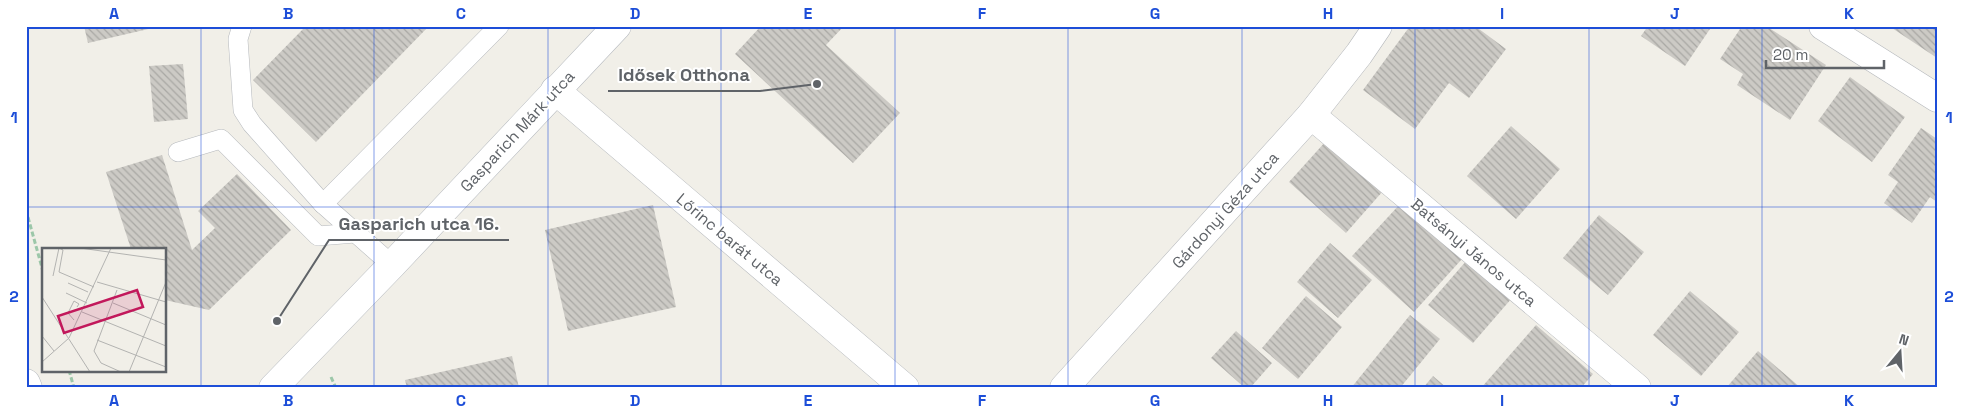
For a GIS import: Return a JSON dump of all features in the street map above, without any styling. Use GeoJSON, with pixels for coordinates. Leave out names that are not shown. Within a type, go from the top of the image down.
{"type":"FeatureCollection","features":[{"type":"Feature","properties":{"kind":"street","name":"Gasparich Márk utca"},"geometry":{"type":"LineString","coordinates":[[273,388],[392,265],[617,26]]}},
{"type":"Feature","properties":{"kind":"street","name":"Gárdonyi Géza utca"},"geometry":{"type":"LineString","coordinates":[[1064,388],[1311,115],[1359,54],[1378,26]]}},
{"type":"Feature","properties":{"kind":"street"},"geometry":{"type":"LineString","coordinates":[[1823,26],[1937,98]]}},
{"type":"Feature","properties":{"kind":"street","name":"Lőrinc barát utca"},"geometry":{"type":"LineString","coordinates":[[555,90],[905,388]]}},
{"type":"Feature","properties":{"kind":"street","name":"Batsányi János utca"},"geometry":{"type":"LineString","coordinates":[[1311,115],[1637,388]]}},
{"type":"Feature","properties":{"kind":"street"},"geometry":{"type":"LineString","coordinates":[[26,382],[28,388]]}},
{"type":"Feature","properties":{"kind":"lane"},"geometry":{"type":"LineString","coordinates":[[242,26],[238,39],[243,110],[252,124],[323,204],[392,265]]}},
{"type":"Feature","properties":{"kind":"lane"},"geometry":{"type":"LineString","coordinates":[[323,204],[499,26]]}},
{"type":"Feature","properties":{"kind":"lane"},"geometry":{"type":"LineString","coordinates":[[178,152],[221,139],[318,236],[355,233]]}},
{"type":"Feature","properties":{"kind":"path"},"geometry":{"type":"LineString","coordinates":[[26,210],[42,268]]}},
{"type":"Feature","properties":{"kind":"path"},"geometry":{"type":"LineString","coordinates":[[70,372],[74,388]]}},
{"type":"Feature","properties":{"kind":"building"},"geometry":{"type":"Polygon","coordinates":[[[84,26],[157,26],[157,27],[88,43],[84,26]]]}},
{"type":"Feature","properties":{"kind":"building"},"geometry":{"type":"Polygon","coordinates":[[[306,26],[429,26],[316,142],[253,80],[306,26]]]}},
{"type":"Feature","properties":{"kind":"building"},"geometry":{"type":"Polygon","coordinates":[[[761,26],[844,26],[826,45],[900,113],[853,163],[735,54],[761,26]]]}},
{"type":"Feature","properties":{"kind":"building"},"geometry":{"type":"Polygon","coordinates":[[[1410,26],[1475,26],[1506,49],[1469,98],[1449,83],[1415,129],[1363,90],[1410,26]]]}},
{"type":"Feature","properties":{"kind":"building"},"geometry":{"type":"Polygon","coordinates":[[[1648,26],[1712,26],[1685,66],[1641,36],[1648,26]]]}},
{"type":"Feature","properties":{"kind":"building"},"geometry":{"type":"Polygon","coordinates":[[[1742,26],[1766,26],[1826,65],[1790,120],[1737,85],[1743,74],[1720,59],[1742,26]]]}},
{"type":"Feature","properties":{"kind":"building"},"geometry":{"type":"Polygon","coordinates":[[[1889,26],[1937,26],[1937,58],[1889,26]]]}},
{"type":"Feature","properties":{"kind":"building"},"geometry":{"type":"Polygon","coordinates":[[[183,64],[188,119],[154,122],[149,66],[183,64]]]}},
{"type":"Feature","properties":{"kind":"building"},"geometry":{"type":"Polygon","coordinates":[[[1850,77],[1905,117],[1872,162],[1818,121],[1850,77]]]}},
{"type":"Feature","properties":{"kind":"building"},"geometry":{"type":"Polygon","coordinates":[[[1511,126],[1560,169],[1516,219],[1467,176],[1511,126]]]}},
{"type":"Feature","properties":{"kind":"building"},"geometry":{"type":"Polygon","coordinates":[[[1921,128],[1937,139],[1937,202],[1930,197],[1912,223],[1884,203],[1898,182],[1888,175],[1921,128]]]}},
{"type":"Feature","properties":{"kind":"building"},"geometry":{"type":"Polygon","coordinates":[[[1326,141],[1383,191],[1346,233],[1289,182],[1326,141]]]}},
{"type":"Feature","properties":{"kind":"building"},"geometry":{"type":"Polygon","coordinates":[[[162,155],[192,250],[215,228],[198,211],[237,174],[291,230],[209,310],[166,300],[166,248],[131,248],[106,172],[162,155]]]}},
{"type":"Feature","properties":{"kind":"building"},"geometry":{"type":"Polygon","coordinates":[[[1400,204],[1462,259],[1414,312],[1352,256],[1400,204]]]}},
{"type":"Feature","properties":{"kind":"building"},"geometry":{"type":"Polygon","coordinates":[[[653,205],[676,307],[568,331],[545,230],[653,205]]]}},
{"type":"Feature","properties":{"kind":"building"},"geometry":{"type":"Polygon","coordinates":[[[1599,215],[1644,252],[1608,295],[1563,258],[1599,215]]]}},
{"type":"Feature","properties":{"kind":"building"},"geometry":{"type":"Polygon","coordinates":[[[1330,243],[1372,280],[1338,318],[1297,282],[1330,243]]]}},
{"type":"Feature","properties":{"kind":"building"},"geometry":{"type":"Polygon","coordinates":[[[1467,260],[1512,298],[1473,343],[1428,305],[1467,260]]]}},
{"type":"Feature","properties":{"kind":"building"},"geometry":{"type":"Polygon","coordinates":[[[1690,291],[1739,332],[1701,376],[1653,335],[1690,291]]]}},
{"type":"Feature","properties":{"kind":"building"},"geometry":{"type":"Polygon","coordinates":[[[1306,296],[1342,327],[1298,379],[1262,348],[1306,296]]]}},
{"type":"Feature","properties":{"kind":"building"},"geometry":{"type":"Polygon","coordinates":[[[1410,315],[1440,339],[1400,388],[1351,388],[1410,315]]]}},
{"type":"Feature","properties":{"kind":"building"},"geometry":{"type":"Polygon","coordinates":[[[1536,325],[1593,374],[1581,388],[1481,388],[1536,325]]]}},
{"type":"Feature","properties":{"kind":"building"},"geometry":{"type":"Polygon","coordinates":[[[1236,331],[1272,363],[1250,388],[1245,388],[1211,358],[1236,331]]]}},
{"type":"Feature","properties":{"kind":"building"},"geometry":{"type":"Polygon","coordinates":[[[1758,351],[1801,388],[1726,388],[1758,351]]]}},
{"type":"Feature","properties":{"kind":"building"},"geometry":{"type":"Polygon","coordinates":[[[512,356],[519,388],[407,388],[405,380],[512,356]]]}},
{"type":"Feature","properties":{"kind":"building"},"geometry":{"type":"Polygon","coordinates":[[[1433,376],[1447,388],[1423,388],[1433,376]]]}},
{"type":"Feature","properties":{"kind":"place","name":"Idősek Otthona"},"geometry":{"type":"Point","coordinates":[817,84]}},
{"type":"Feature","properties":{"kind":"place","name":"Gasparich utca 16."},"geometry":{"type":"Point","coordinates":[277,321]}}]}
